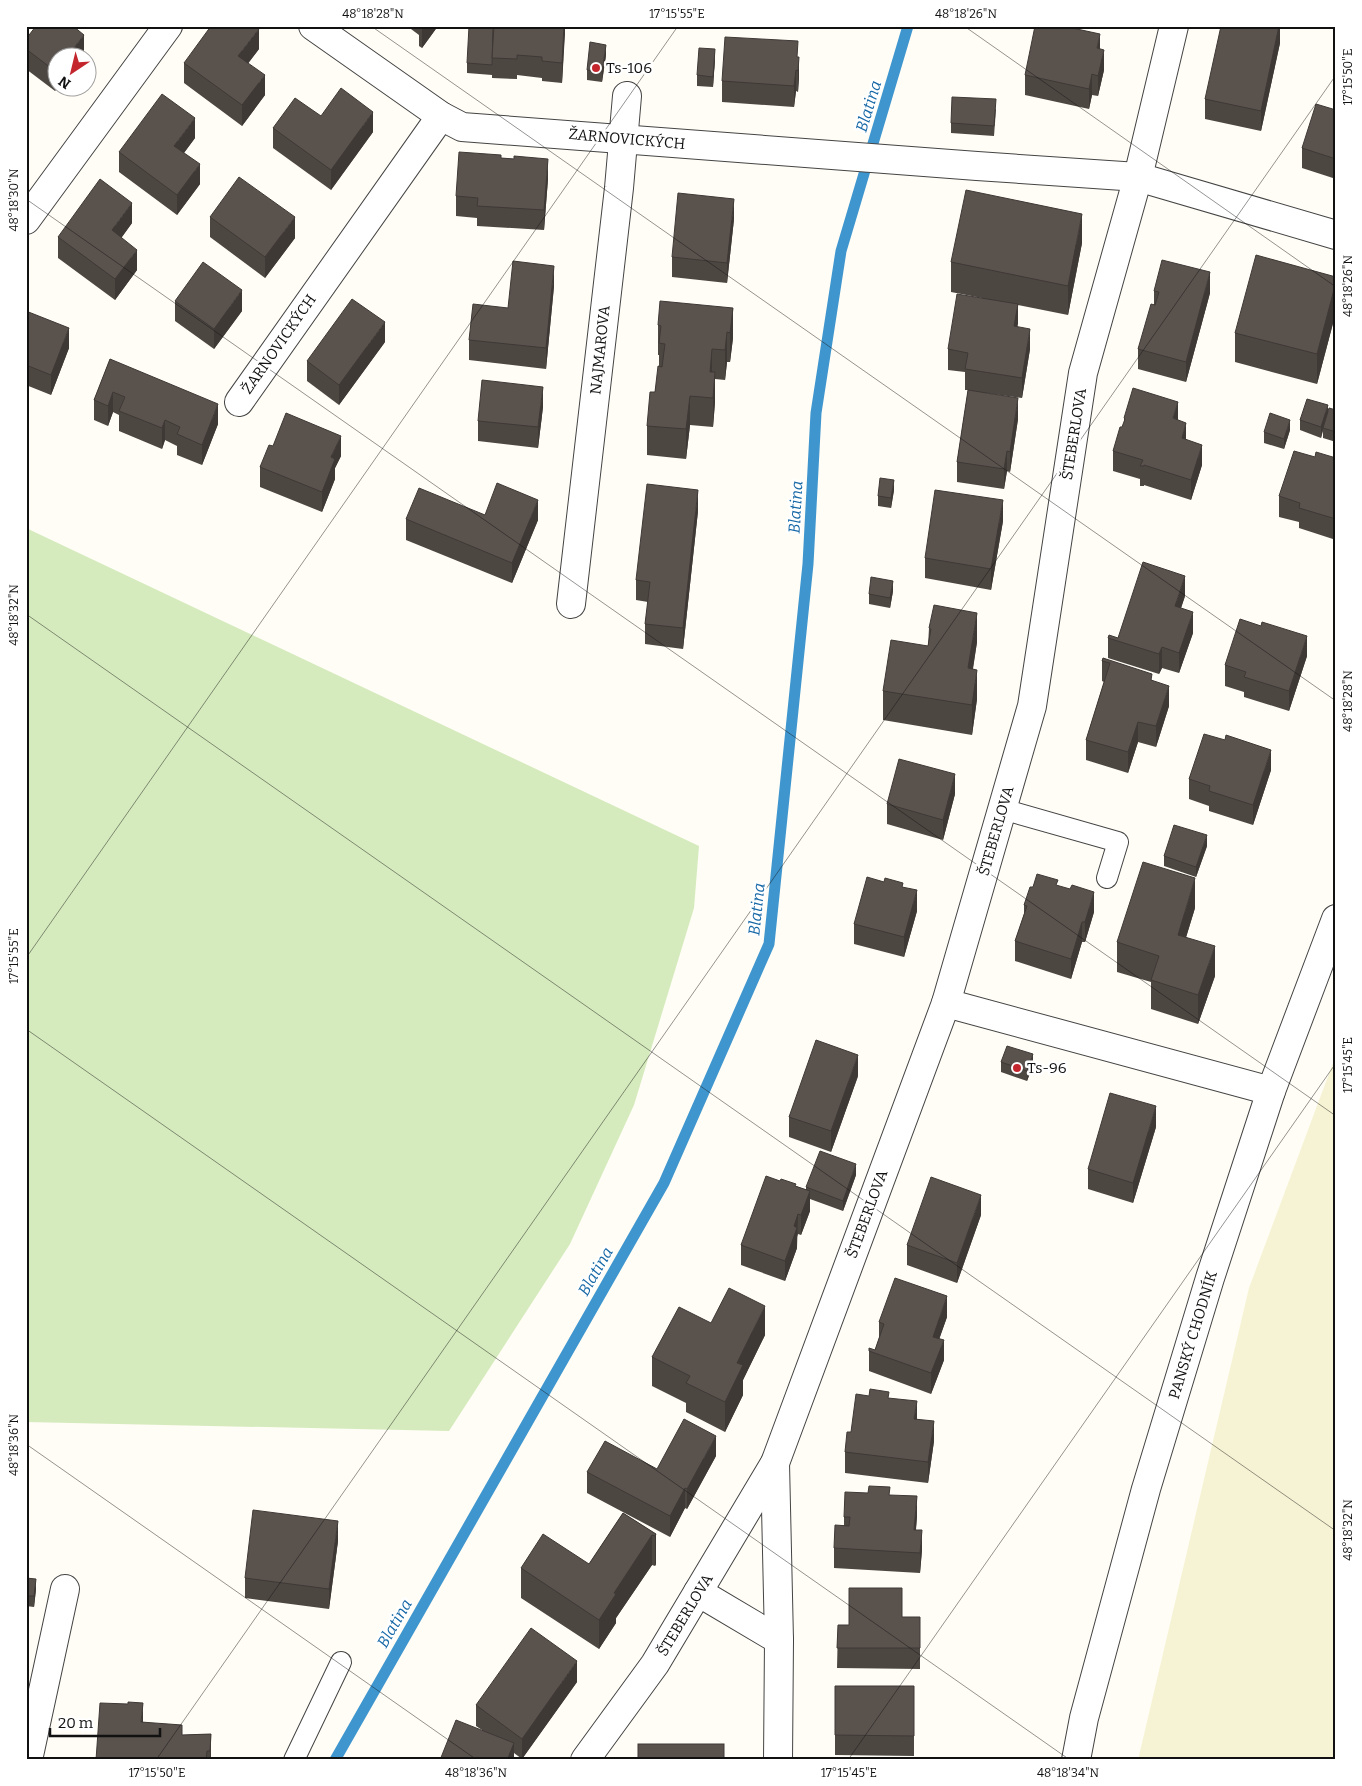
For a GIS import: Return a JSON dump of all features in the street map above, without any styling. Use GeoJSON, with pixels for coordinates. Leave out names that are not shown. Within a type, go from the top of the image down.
{"type":"FeatureCollection","features":[{"type":"Feature","properties":{"kind":"street"},"geometry":{"type":"LineString","coordinates":[[26,220],[168,26]]}},
{"type":"Feature","properties":{"kind":"street","name":"ŽARNOVICKÝCH"},"geometry":{"type":"LineString","coordinates":[[313,26],[441,116],[462,127],[1138,177],[1336,235]]}},
{"type":"Feature","properties":{"kind":"street","name":"ŠTEBERLOVA"},"geometry":{"type":"LineString","coordinates":[[585,1760],[655,1664],[775,1464],[946,1003],[1032,706],[1083,373],[1138,177],[1174,26]]}},
{"type":"Feature","properties":{"kind":"street","name":"NAJMAROVA"},"geometry":{"type":"LineString","coordinates":[[571,604],[624,138],[627,96]]}},
{"type":"Feature","properties":{"kind":"street","name":"ŽARNOVICKÝCH"},"geometry":{"type":"LineString","coordinates":[[239,402],[441,116]]}},
{"type":"Feature","properties":{"kind":"street","name":"PANSKÝ CHODNÍK"},"geometry":{"type":"LineString","coordinates":[[1076,1760],[1084,1718],[1146,1489],[1210,1278],[1271,1091],[1336,919]]}},
{"type":"Feature","properties":{"kind":"street"},"geometry":{"type":"LineString","coordinates":[[946,1003],[1271,1091]]}},
{"type":"Feature","properties":{"kind":"street","name":"ŠTEBERLOVA"},"geometry":{"type":"LineString","coordinates":[[775,1464],[779,1640],[778,1760]]}},
{"type":"Feature","properties":{"kind":"street"},"geometry":{"type":"LineString","coordinates":[[28,1760],[66,1588]]}},
{"type":"Feature","properties":{"kind":"street"},"geometry":{"type":"LineString","coordinates":[[698,1592],[779,1640]]}},
{"type":"Feature","properties":{"kind":"lane"},"geometry":{"type":"LineString","coordinates":[[1002,808],[1118,842],[1107,878]]}},
{"type":"Feature","properties":{"kind":"lane"},"geometry":{"type":"LineString","coordinates":[[294,1760],[340,1662]]}},
{"type":"Feature","properties":{"kind":"shaded area"},"geometry":{"type":"Polygon","coordinates":[[[1336,1055],[1336,1760],[1138,1760],[1249,1288],[1336,1055]]]}},
{"type":"Feature","properties":{"kind":"green space"},"geometry":{"type":"Polygon","coordinates":[[[26,528],[699,846],[694,908],[634,1105],[570,1244],[449,1431],[26,1422],[26,528]]]}},
{"type":"Feature","properties":{"kind":"building"},"geometry":{"type":"Polygon","coordinates":[[[36,26],[73,26],[84,35],[74,48],[48,48],[48,66],[26,49],[26,39],[36,26]]]}},
{"type":"Feature","properties":{"kind":"building"},"geometry":{"type":"Polygon","coordinates":[[[211,26],[256,26],[259,29],[238,56],[265,75],[242,105],[184,63],[211,26]]]}},
{"type":"Feature","properties":{"kind":"building"},"geometry":{"type":"Polygon","coordinates":[[[469,26],[493,27],[492,65],[467,63],[469,26]]]}},
{"type":"Feature","properties":{"kind":"building"},"geometry":{"type":"Polygon","coordinates":[[[494,26],[564,26],[562,63],[542,61],[542,57],[517,55],[517,59],[492,58],[494,26]]]}},
{"type":"Feature","properties":{"kind":"building"},"geometry":{"type":"Polygon","coordinates":[[[1035,26],[1063,26],[1100,34],[1097,48],[1104,50],[1098,76],[1092,74],[1089,89],[1025,75],[1035,26]]]}},
{"type":"Feature","properties":{"kind":"building"},"geometry":{"type":"Polygon","coordinates":[[[1221,26],[1279,26],[1261,111],[1205,99],[1221,26]]]}},
{"type":"Feature","properties":{"kind":"building"},"geometry":{"type":"Polygon","coordinates":[[[725,37],[798,41],[798,71],[796,70],[794,86],[722,81],[725,37]]]}},
{"type":"Feature","properties":{"kind":"building"},"geometry":{"type":"Polygon","coordinates":[[[590,42],[606,45],[602,72],[587,70],[590,42]]]}},
{"type":"Feature","properties":{"kind":"building"},"geometry":{"type":"Polygon","coordinates":[[[699,48],[715,49],[713,77],[697,75],[699,48]]]}},
{"type":"Feature","properties":{"kind":"building"},"geometry":{"type":"Polygon","coordinates":[[[341,88],[373,112],[331,170],[273,128],[295,98],[321,116],[341,88]]]}},
{"type":"Feature","properties":{"kind":"building"},"geometry":{"type":"Polygon","coordinates":[[[162,94],[195,118],[174,146],[200,164],[177,195],[119,152],[162,94]]]}},
{"type":"Feature","properties":{"kind":"building"},"geometry":{"type":"Polygon","coordinates":[[[952,97],[996,99],[994,126],[951,123],[952,97]]]}},
{"type":"Feature","properties":{"kind":"building"},"geometry":{"type":"Polygon","coordinates":[[[1316,104],[1336,110],[1336,159],[1302,148],[1316,104]]]}},
{"type":"Feature","properties":{"kind":"building"},"geometry":{"type":"Polygon","coordinates":[[[459,152],[501,155],[501,158],[514,159],[514,156],[548,159],[544,210],[477,206],[478,198],[456,196],[459,152]]]}},
{"type":"Feature","properties":{"kind":"building"},"geometry":{"type":"Polygon","coordinates":[[[239,177],[295,217],[265,257],[210,217],[239,177]]]}},
{"type":"Feature","properties":{"kind":"building"},"geometry":{"type":"Polygon","coordinates":[[[100,179],[132,203],[112,230],[137,250],[115,279],[58,237],[100,179]]]}},
{"type":"Feature","properties":{"kind":"building"},"geometry":{"type":"Polygon","coordinates":[[[966,190],[1082,214],[1068,286],[951,262],[966,190]]]}},
{"type":"Feature","properties":{"kind":"building"},"geometry":{"type":"Polygon","coordinates":[[[678,193],[734,199],[727,263],[672,257],[678,193]]]}},
{"type":"Feature","properties":{"kind":"building"},"geometry":{"type":"Polygon","coordinates":[[[1256,255],[1336,277],[1317,354],[1235,333],[1256,255]]]}},
{"type":"Feature","properties":{"kind":"building"},"geometry":{"type":"Polygon","coordinates":[[[1162,260],[1210,272],[1186,362],[1138,349],[1151,304],[1155,305],[1159,292],[1154,291],[1162,260]]]}},
{"type":"Feature","properties":{"kind":"building"},"geometry":{"type":"Polygon","coordinates":[[[513,261],[554,266],[546,348],[469,340],[473,304],[508,308],[513,261]]]}},
{"type":"Feature","properties":{"kind":"building"},"geometry":{"type":"Polygon","coordinates":[[[203,262],[242,290],[214,329],[175,301],[203,262]]]}},
{"type":"Feature","properties":{"kind":"building"},"geometry":{"type":"Polygon","coordinates":[[[957,294],[1018,304],[1014,326],[1030,329],[1022,378],[965,369],[968,353],[948,349],[957,294]]]}},
{"type":"Feature","properties":{"kind":"building"},"geometry":{"type":"Polygon","coordinates":[[[352,299],[385,322],[339,385],[307,361],[352,299]]]}},
{"type":"Feature","properties":{"kind":"building"},"geometry":{"type":"Polygon","coordinates":[[[660,301],[733,308],[730,333],[727,332],[725,350],[712,349],[710,372],[715,372],[713,398],[690,396],[686,429],[647,426],[650,392],[655,392],[658,366],[662,367],[665,344],[659,343],[661,326],[658,325],[660,301]]]}},
{"type":"Feature","properties":{"kind":"building"},"geometry":{"type":"Polygon","coordinates":[[[26,311],[69,328],[51,375],[26,365],[26,311]]]}},
{"type":"Feature","properties":{"kind":"building"},"geometry":{"type":"Polygon","coordinates":[[[110,359],[218,404],[202,445],[177,434],[180,427],[165,420],[162,428],[119,411],[125,397],[113,392],[108,406],[94,400],[110,359]]]}},
{"type":"Feature","properties":{"kind":"building"},"geometry":{"type":"Polygon","coordinates":[[[482,380],[543,387],[538,427],[478,421],[482,380]]]}},
{"type":"Feature","properties":{"kind":"building"},"geometry":{"type":"Polygon","coordinates":[[[1133,388],[1178,402],[1173,418],[1186,423],[1182,438],[1202,445],[1191,480],[1144,465],[1140,466],[1143,460],[1113,451],[1120,427],[1122,427],[1125,419],[1133,388]]]}},
{"type":"Feature","properties":{"kind":"building"},"geometry":{"type":"Polygon","coordinates":[[[968,390],[1018,398],[1010,452],[1007,451],[1004,469],[957,462],[968,390]]]}},
{"type":"Feature","properties":{"kind":"building"},"geometry":{"type":"Polygon","coordinates":[[[1307,399],[1328,405],[1321,427],[1300,420],[1307,399]]]}},
{"type":"Feature","properties":{"kind":"building"},"geometry":{"type":"Polygon","coordinates":[[[1329,408],[1336,410],[1336,432],[1323,428],[1329,408]]]}},
{"type":"Feature","properties":{"kind":"building"},"geometry":{"type":"Polygon","coordinates":[[[286,413],[341,436],[331,457],[335,459],[322,492],[260,467],[269,445],[273,446],[286,413]]]}},
{"type":"Feature","properties":{"kind":"building"},"geometry":{"type":"Polygon","coordinates":[[[1270,413],[1290,420],[1284,439],[1264,432],[1270,413]]]}},
{"type":"Feature","properties":{"kind":"building"},"geometry":{"type":"Polygon","coordinates":[[[1294,451],[1315,457],[1316,452],[1336,458],[1336,519],[1299,508],[1300,503],[1279,496],[1294,451]]]}},
{"type":"Feature","properties":{"kind":"building"},"geometry":{"type":"Polygon","coordinates":[[[880,478],[894,480],[891,498],[878,496],[880,478]]]}},
{"type":"Feature","properties":{"kind":"building"},"geometry":{"type":"Polygon","coordinates":[[[497,483],[538,500],[512,563],[406,519],[419,488],[485,515],[497,483]]]}},
{"type":"Feature","properties":{"kind":"building"},"geometry":{"type":"Polygon","coordinates":[[[647,484],[698,490],[683,628],[645,624],[650,582],[636,580],[647,484]]]}},
{"type":"Feature","properties":{"kind":"building"},"geometry":{"type":"Polygon","coordinates":[[[935,490],[1003,500],[991,569],[925,558],[935,490]]]}},
{"type":"Feature","properties":{"kind":"building"},"geometry":{"type":"Polygon","coordinates":[[[1143,562],[1185,576],[1175,606],[1193,612],[1179,653],[1162,647],[1159,654],[1108,638],[1109,635],[1118,638],[1143,562]]]}},
{"type":"Feature","properties":{"kind":"building"},"geometry":{"type":"Polygon","coordinates":[[[871,577],[893,581],[890,598],[869,594],[871,577]]]}},
{"type":"Feature","properties":{"kind":"building"},"geometry":{"type":"Polygon","coordinates":[[[934,605],[977,613],[968,668],[977,670],[972,705],[883,691],[891,640],[928,646],[931,629],[929,628],[934,605]]]}},
{"type":"Feature","properties":{"kind":"building"},"geometry":{"type":"Polygon","coordinates":[[[1240,619],[1261,626],[1262,622],[1307,636],[1289,691],[1244,677],[1246,672],[1225,665],[1240,619]]]}},
{"type":"Feature","properties":{"kind":"building"},"geometry":{"type":"Polygon","coordinates":[[[1103,658],[1152,674],[1151,680],[1169,686],[1156,726],[1138,722],[1128,752],[1086,740],[1110,663],[1102,661],[1103,658]]]}},
{"type":"Feature","properties":{"kind":"building"},"geometry":{"type":"Polygon","coordinates":[[[1204,734],[1225,740],[1226,735],[1271,750],[1253,805],[1209,791],[1210,786],[1189,779],[1204,734]]]}},
{"type":"Feature","properties":{"kind":"building"},"geometry":{"type":"Polygon","coordinates":[[[899,759],[955,774],[943,820],[887,804],[899,759]]]}},
{"type":"Feature","properties":{"kind":"building"},"geometry":{"type":"Polygon","coordinates":[[[1174,825],[1207,835],[1196,867],[1164,856],[1174,825]]]}},
{"type":"Feature","properties":{"kind":"building"},"geometry":{"type":"Polygon","coordinates":[[[1143,862],[1195,878],[1178,935],[1215,946],[1198,995],[1151,980],[1159,956],[1117,942],[1143,862]]]}},
{"type":"Feature","properties":{"kind":"building"},"geometry":{"type":"Polygon","coordinates":[[[1037,874],[1058,880],[1056,885],[1070,889],[1072,885],[1094,892],[1085,922],[1082,922],[1071,959],[1015,941],[1027,906],[1024,905],[1037,874]]]}},
{"type":"Feature","properties":{"kind":"building"},"geometry":{"type":"Polygon","coordinates":[[[867,877],[884,882],[885,878],[903,883],[902,887],[917,890],[904,937],[854,924],[867,877]]]}},
{"type":"Feature","properties":{"kind":"building"},"geometry":{"type":"Polygon","coordinates":[[[816,1040],[858,1055],[831,1131],[789,1117],[816,1040]]]}},
{"type":"Feature","properties":{"kind":"building"},"geometry":{"type":"Polygon","coordinates":[[[1007,1046],[1033,1054],[1027,1071],[1001,1062],[1007,1046]]]}},
{"type":"Feature","properties":{"kind":"building"},"geometry":{"type":"Polygon","coordinates":[[[1110,1093],[1156,1106],[1133,1183],[1088,1169],[1110,1093]]]}},
{"type":"Feature","properties":{"kind":"building"},"geometry":{"type":"Polygon","coordinates":[[[820,1151],[856,1164],[843,1201],[806,1187],[820,1151]]]}},
{"type":"Feature","properties":{"kind":"building"},"geometry":{"type":"Polygon","coordinates":[[[766,1176],[796,1184],[795,1186],[810,1191],[801,1215],[798,1214],[794,1226],[797,1228],[785,1261],[741,1245],[766,1176]]]}},
{"type":"Feature","properties":{"kind":"building"},"geometry":{"type":"Polygon","coordinates":[[[931,1177],[981,1195],[957,1263],[907,1245],[931,1177]]]}},
{"type":"Feature","properties":{"kind":"building"},"geometry":{"type":"Polygon","coordinates":[[[895,1278],[947,1296],[933,1337],[944,1340],[931,1373],[869,1351],[869,1348],[875,1350],[884,1324],[879,1322],[895,1278]]]}},
{"type":"Feature","properties":{"kind":"building"},"geometry":{"type":"Polygon","coordinates":[[[729,1288],[765,1306],[737,1363],[743,1365],[725,1402],[686,1383],[690,1376],[652,1357],[679,1307],[711,1323],[729,1288]]]}},
{"type":"Feature","properties":{"kind":"building"},"geometry":{"type":"Polygon","coordinates":[[[870,1389],[889,1392],[888,1398],[917,1401],[914,1419],[934,1421],[928,1462],[845,1452],[847,1432],[851,1432],[856,1394],[869,1396],[870,1389]]]}},
{"type":"Feature","properties":{"kind":"building"},"geometry":{"type":"Polygon","coordinates":[[[684,1419],[716,1436],[670,1516],[587,1472],[605,1441],[657,1469],[684,1419]]]}},
{"type":"Feature","properties":{"kind":"building"},"geometry":{"type":"Polygon","coordinates":[[[869,1486],[890,1487],[889,1495],[917,1496],[914,1530],[922,1530],[920,1553],[834,1548],[835,1525],[849,1526],[850,1517],[844,1517],[845,1492],[868,1493],[869,1486]]]}},
{"type":"Feature","properties":{"kind":"building"},"geometry":{"type":"Polygon","coordinates":[[[253,1510],[338,1521],[329,1589],[245,1578],[253,1510]]]}},
{"type":"Feature","properties":{"kind":"building"},"geometry":{"type":"Polygon","coordinates":[[[623,1513],[656,1534],[655,1536],[652,1535],[614,1593],[616,1594],[599,1620],[521,1568],[543,1534],[589,1564],[623,1513]]]}},
{"type":"Feature","properties":{"kind":"building"},"geometry":{"type":"Polygon","coordinates":[[[26,1578],[36,1579],[34,1596],[26,1596],[26,1578]]]}},
{"type":"Feature","properties":{"kind":"building"},"geometry":{"type":"Polygon","coordinates":[[[849,1588],[902,1588],[902,1617],[920,1617],[920,1648],[837,1648],[838,1625],[849,1625],[849,1588]]]}},
{"type":"Feature","properties":{"kind":"building"},"geometry":{"type":"Polygon","coordinates":[[[531,1628],[577,1661],[522,1739],[476,1705],[531,1628]]]}},
{"type":"Feature","properties":{"kind":"building"},"geometry":{"type":"Polygon","coordinates":[[[835,1686],[914,1686],[914,1736],[835,1735],[835,1686]]]}},
{"type":"Feature","properties":{"kind":"building"},"geometry":{"type":"Polygon","coordinates":[[[128,1702],[143,1703],[141,1722],[182,1725],[182,1735],[211,1734],[210,1751],[207,1751],[206,1760],[96,1760],[100,1703],[128,1704],[128,1702]]]}},
{"type":"Feature","properties":{"kind":"building"},"geometry":{"type":"Polygon","coordinates":[[[456,1720],[514,1743],[507,1760],[440,1760],[456,1720]]]}},
{"type":"Feature","properties":{"kind":"building"},"geometry":{"type":"Polygon","coordinates":[[[638,1744],[724,1744],[724,1760],[638,1760],[638,1744]]]}},
{"type":"Feature","properties":{"kind":"waterway","name":"Blatina"},"geometry":{"type":"LineString","coordinates":[[335,1760],[664,1183],[769,944],[808,564],[816,413],[841,251],[908,26]]}},
{"type":"Feature","properties":{"kind":"place","name":"Ts-106"},"geometry":{"type":"Point","coordinates":[596,68]}},
{"type":"Feature","properties":{"kind":"place","name":"Ts-96"},"geometry":{"type":"Point","coordinates":[1017,1068]}}]}
